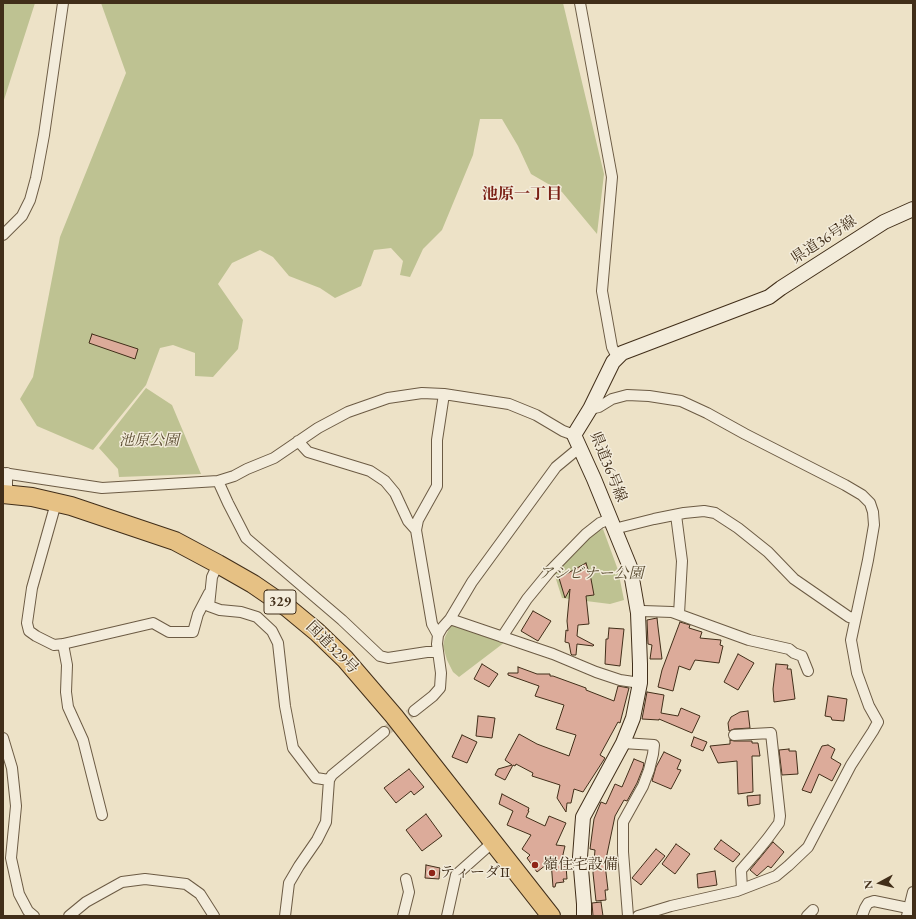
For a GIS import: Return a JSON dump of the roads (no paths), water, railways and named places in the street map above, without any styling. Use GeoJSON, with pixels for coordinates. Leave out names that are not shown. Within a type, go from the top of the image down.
{"type":"FeatureCollection","features":[{"type":"Feature","properties":{"kind":"highway","name":"国道329号"},"geometry":{"type":"LineString","coordinates":[[5,494],[32,497],[56,503],[104,517],[174,541],[253,584],[288,608],[317,632],[345,659],[394,716],[551,916]]}},
{"type":"Feature","properties":{"kind":"main road","name":"県道36号線"},"geometry":{"type":"LineString","coordinates":[[584,916],[580,857],[583,817],[623,744],[633,718],[640,683],[638,613],[630,567],[577,441],[590,409],[613,362],[622,353],[769,297],[884,222],[913,209]]}},
{"type":"Feature","properties":{"kind":"street"},"geometry":{"type":"LineString","coordinates":[[3,235],[22,216],[30,200],[36,178],[44,135],[62,3]]}},
{"type":"Feature","properties":{"kind":"street"},"geometry":{"type":"LineString","coordinates":[[580,3],[612,178],[602,291],[612,347],[617,357]]}},
{"type":"Feature","properties":{"kind":"street"},"geometry":{"type":"LineString","coordinates":[[5,494],[5,473],[102,488],[218,481],[234,476],[274,458],[318,428],[348,412],[388,398],[422,393],[444,394],[509,404],[536,415],[577,441],[556,467],[472,582],[450,619],[438,635]]}},
{"type":"Feature","properties":{"kind":"street"},"geometry":{"type":"LineString","coordinates":[[414,711],[433,696],[440,688],[441,673],[438,652],[438,635],[432,624],[416,530],[418,520],[437,486],[437,440],[444,394]]}},
{"type":"Feature","properties":{"kind":"street"},"geometry":{"type":"LineString","coordinates":[[590,409],[599,407],[612,399],[627,395],[649,396],[681,401],[845,485],[862,495],[870,503],[873,512],[874,525],[868,560],[854,618],[851,640],[857,673],[869,706],[878,722],[874,731],[850,765],[808,847],[776,876],[742,889],[671,906],[638,916]]}},
{"type":"Feature","properties":{"kind":"street"},"geometry":{"type":"LineString","coordinates":[[298,441],[308,452],[370,471],[385,481],[395,493],[408,521],[416,530]]}},
{"type":"Feature","properties":{"kind":"street"},"geometry":{"type":"LineString","coordinates":[[218,481],[246,538],[342,620],[380,656],[388,658],[427,652],[438,652]]}},
{"type":"Feature","properties":{"kind":"street"},"geometry":{"type":"LineString","coordinates":[[56,503],[32,588],[26,623],[29,631],[36,636],[54,645],[153,623],[169,632],[193,632],[198,614],[210,593]]}},
{"type":"Feature","properties":{"kind":"street"},"geometry":{"type":"LineString","coordinates":[[502,636],[527,599],[550,571],[600,523],[612,524],[704,512],[715,513],[726,519],[768,552],[794,579],[849,617],[854,618]]}},
{"type":"Feature","properties":{"kind":"street"},"geometry":{"type":"LineString","coordinates":[[676,515],[682,562],[679,614]]}},
{"type":"Feature","properties":{"kind":"street"},"geometry":{"type":"LineString","coordinates":[[218,564],[212,577],[209,606],[257,617],[272,631],[278,644],[284,706],[293,748],[316,778],[329,780]]}},
{"type":"Feature","properties":{"kind":"street"},"geometry":{"type":"LineString","coordinates":[[638,613],[643,611],[672,612],[749,640],[788,649],[794,654],[802,656],[808,671]]}},
{"type":"Feature","properties":{"kind":"street"},"geometry":{"type":"LineString","coordinates":[[450,619],[553,654],[596,672],[620,680],[640,683]]}},
{"type":"Feature","properties":{"kind":"street"},"geometry":{"type":"LineString","coordinates":[[63,644],[66,665],[66,692],[68,707],[83,740],[102,815]]}},
{"type":"Feature","properties":{"kind":"street"},"geometry":{"type":"LineString","coordinates":[[285,916],[289,884],[298,866],[317,840],[326,822],[329,780],[332,775],[384,732]]}},
{"type":"Feature","properties":{"kind":"street"},"geometry":{"type":"LineString","coordinates":[[734,735],[771,733],[780,816],[779,823],[741,870],[742,889]]}},
{"type":"Feature","properties":{"kind":"street"},"geometry":{"type":"LineString","coordinates":[[3,738],[12,768],[16,806],[12,858],[19,894],[28,911],[34,916]]}},
{"type":"Feature","properties":{"kind":"street"},"geometry":{"type":"LineString","coordinates":[[623,744],[654,745],[649,770],[643,786],[623,822],[622,852],[628,916]]}},
{"type":"Feature","properties":{"kind":"street"},"geometry":{"type":"LineString","coordinates":[[447,916],[456,875],[493,842]]}},
{"type":"Feature","properties":{"kind":"street"},"geometry":{"type":"LineString","coordinates":[[69,916],[86,902],[122,882],[144,879],[186,884],[200,894],[214,916]]}},
{"type":"Feature","properties":{"kind":"street"},"geometry":{"type":"LineString","coordinates":[[403,916],[409,892],[406,879]]}},
{"type":"Feature","properties":{"kind":"street"},"geometry":{"type":"LineString","coordinates":[[862,916],[868,903],[874,900],[908,912],[913,892]]}},
{"type":"Feature","properties":{"kind":"tunnel"},"geometry":{"type":"LineString","coordinates":[[384,732],[414,711]]}},
{"type":"Feature","properties":{"kind":"place","name":"嶺住宅設備"},"geometry":{"type":"Point","coordinates":[535,865]}},
{"type":"Feature","properties":{"kind":"place","name":"ティーダⅡ"},"geometry":{"type":"Point","coordinates":[432,873]}},
{"type":"Feature","properties":{"kind":"district","name":"池原一丁目"},"geometry":{"type":"Point","coordinates":[522,195]}},
{"type":"Feature","properties":{"kind":"park label","name":"池原公園"},"geometry":{"type":"Point","coordinates":[149,441]}},
{"type":"Feature","properties":{"kind":"park label","name":"アシビナー公園"},"geometry":{"type":"Point","coordinates":[591,574]}}]}
